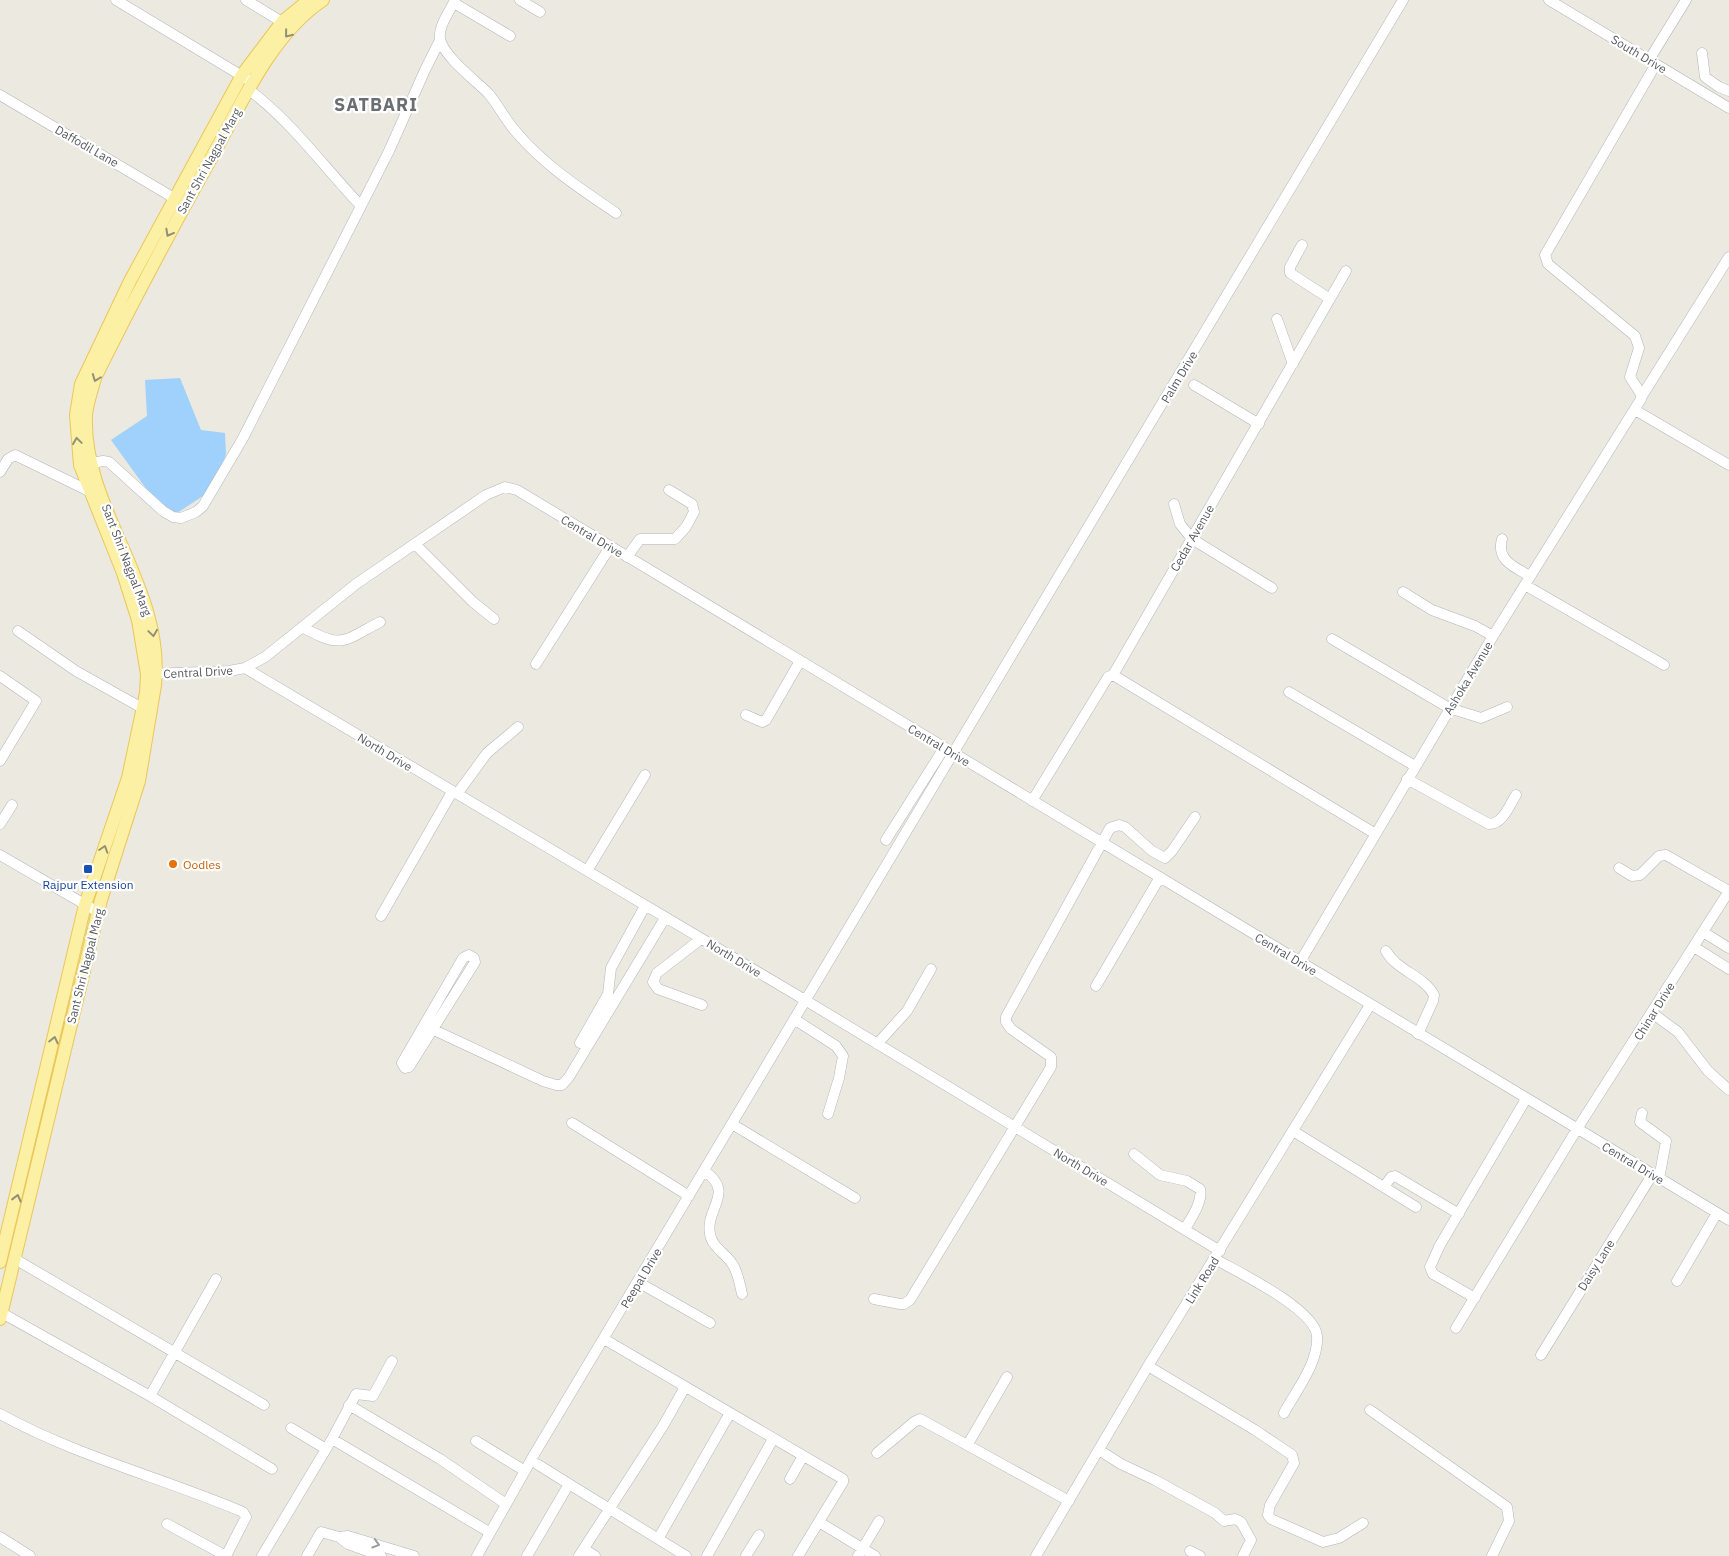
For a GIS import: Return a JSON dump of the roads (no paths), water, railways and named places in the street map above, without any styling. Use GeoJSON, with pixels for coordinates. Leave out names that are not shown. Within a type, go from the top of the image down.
{"type":"FeatureCollection","features":[{"type":"Feature","properties":{"kind":"main road","name":"Sant Shri Nagpal Marg"},"geometry":{"type":"LineString","coordinates":[[0,1262],[85,905],[128,778],[142,708],[152,674],[123,573],[89,491],[86,464],[76,415],[81,384],[122,298],[174,198],[247,82],[282,22],[309,0]]}},
{"type":"Feature","properties":{"kind":"main road","name":"Sant Shri Nagpal Marg"},"geometry":{"type":"LineString","coordinates":[[1,1316],[98,912],[139,780],[152,674],[150,618],[133,569],[86,464],[86,415],[95,378],[146,275],[247,82],[290,30],[323,0]]}},
{"type":"Feature","properties":{"kind":"main road"},"geometry":{"type":"LineString","coordinates":[[8,1232],[15,1228],[21,1235]]}},
{"type":"Feature","properties":{"kind":"street"},"geometry":{"type":"LineString","coordinates":[[116,0],[247,82],[299,135],[360,206]]}},
{"type":"Feature","properties":{"kind":"street"},"geometry":{"type":"LineString","coordinates":[[246,0],[282,22]]}},
{"type":"Feature","properties":{"kind":"street"},"geometry":{"type":"LineString","coordinates":[[520,0],[540,12]]}},
{"type":"Feature","properties":{"kind":"street","name":"Palm Drive"},"geometry":{"type":"LineString","coordinates":[[805,1000],[954,754],[1403,0]]}},
{"type":"Feature","properties":{"kind":"street","name":"South Drive"},"geometry":{"type":"LineString","coordinates":[[1549,0],[1729,108]]}},
{"type":"Feature","properties":{"kind":"street"},"geometry":{"type":"LineString","coordinates":[[86,464],[103,461],[109,462],[163,510],[174,517],[189,516],[203,506],[254,419],[389,151],[440,40],[441,30],[455,1],[510,36]]}},
{"type":"Feature","properties":{"kind":"street"},"geometry":{"type":"LineString","coordinates":[[1641,397],[1630,377],[1639,348],[1635,336],[1548,264],[1545,256],[1652,62],[1683,1]]}},
{"type":"Feature","properties":{"kind":"street"},"geometry":{"type":"LineString","coordinates":[[440,40],[466,74],[492,99],[516,132],[531,148],[565,178],[616,213]]}},
{"type":"Feature","properties":{"kind":"street"},"geometry":{"type":"LineString","coordinates":[[1702,53],[1705,77],[1719,88],[1729,91]]}},
{"type":"Feature","properties":{"kind":"street","name":"Daffodil Lane"},"geometry":{"type":"LineString","coordinates":[[0,95],[174,198]]}},
{"type":"Feature","properties":{"kind":"street"},"geometry":{"type":"LineString","coordinates":[[1302,245],[1290,267],[1290,273],[1330,299]]}},
{"type":"Feature","properties":{"kind":"street","name":"Ashoka Avenue"},"geometry":{"type":"LineString","coordinates":[[1300,962],[1374,833],[1527,580],[1729,258]]}},
{"type":"Feature","properties":{"kind":"street","name":"Cedar Avenue"},"geometry":{"type":"LineString","coordinates":[[1032,801],[1108,677],[1113,675],[1346,270]]}},
{"type":"Feature","properties":{"kind":"street"},"geometry":{"type":"LineString","coordinates":[[1276,319],[1293,364]]}},
{"type":"Feature","properties":{"kind":"street"},"geometry":{"type":"LineString","coordinates":[[1194,385],[1259,424]]}},
{"type":"Feature","properties":{"kind":"street"},"geometry":{"type":"LineString","coordinates":[[1635,410],[1729,465]]}},
{"type":"Feature","properties":{"kind":"street"},"geometry":{"type":"LineString","coordinates":[[0,472],[8,459],[14,456],[89,491]]}},
{"type":"Feature","properties":{"kind":"street","name":"Central Drive"},"geometry":{"type":"LineString","coordinates":[[152,674],[229,671],[245,668],[265,657],[356,584],[486,495],[505,487],[517,490],[1729,1220]]}},
{"type":"Feature","properties":{"kind":"street"},"geometry":{"type":"LineString","coordinates":[[627,557],[640,539],[675,538],[681,534],[689,522],[694,512],[692,504],[669,490]]}},
{"type":"Feature","properties":{"kind":"street"},"geometry":{"type":"LineString","coordinates":[[1174,504],[1180,524],[1192,539],[1272,588]]}},
{"type":"Feature","properties":{"kind":"street"},"geometry":{"type":"LineString","coordinates":[[1502,539],[1500,550],[1502,556],[1527,580],[1664,665]]}},
{"type":"Feature","properties":{"kind":"street"},"geometry":{"type":"LineString","coordinates":[[415,544],[464,594],[494,619]]}},
{"type":"Feature","properties":{"kind":"street"},"geometry":{"type":"LineString","coordinates":[[536,664],[610,547]]}},
{"type":"Feature","properties":{"kind":"street"},"geometry":{"type":"LineString","coordinates":[[1402,592],[1432,610],[1475,626],[1493,636]]}},
{"type":"Feature","properties":{"kind":"street"},"geometry":{"type":"LineString","coordinates":[[302,627],[322,638],[340,641],[380,622]]}},
{"type":"Feature","properties":{"kind":"street"},"geometry":{"type":"LineString","coordinates":[[18,631],[76,671],[142,708]]}},
{"type":"Feature","properties":{"kind":"street"},"geometry":{"type":"LineString","coordinates":[[1332,640],[1450,708],[1481,718],[1507,707]]}},
{"type":"Feature","properties":{"kind":"street"},"geometry":{"type":"LineString","coordinates":[[746,715],[758,720],[766,720],[800,661]]}},
{"type":"Feature","properties":{"kind":"street","name":"North Drive"},"geometry":{"type":"LineString","coordinates":[[245,668],[805,1000],[1185,1229],[1217,1255],[1296,1308],[1310,1320],[1317,1335],[1315,1352],[1308,1369],[1284,1413]]}},
{"type":"Feature","properties":{"kind":"street"},"geometry":{"type":"LineString","coordinates":[[1113,675],[1374,833]]}},
{"type":"Feature","properties":{"kind":"street"},"geometry":{"type":"LineString","coordinates":[[0,676],[36,701],[0,761]]}},
{"type":"Feature","properties":{"kind":"street"},"geometry":{"type":"LineString","coordinates":[[1289,692],[1415,766]]}},
{"type":"Feature","properties":{"kind":"street"},"geometry":{"type":"LineString","coordinates":[[381,916],[454,793],[487,753],[518,727]]}},
{"type":"Feature","properties":{"kind":"street"},"geometry":{"type":"LineString","coordinates":[[886,840],[944,748]]}},
{"type":"Feature","properties":{"kind":"street"},"geometry":{"type":"LineString","coordinates":[[586,871],[645,775]]}},
{"type":"Feature","properties":{"kind":"street"},"geometry":{"type":"LineString","coordinates":[[1407,779],[1489,824],[1496,824],[1501,820],[1516,795]]}},
{"type":"Feature","properties":{"kind":"street"},"geometry":{"type":"LineString","coordinates":[[0,824],[12,805]]}},
{"type":"Feature","properties":{"kind":"street"},"geometry":{"type":"LineString","coordinates":[[874,1299],[904,1304],[910,1300],[1051,1067],[1053,1060],[1044,1051],[1010,1029],[1006,1022],[1006,1017],[1110,828],[1119,826],[1133,833],[1152,851],[1165,858],[1172,852],[1195,817]]}},
{"type":"Feature","properties":{"kind":"street"},"geometry":{"type":"LineString","coordinates":[[1619,868],[1632,876],[1640,875],[1659,856],[1664,854],[1729,891]]}},
{"type":"Feature","properties":{"kind":"street"},"geometry":{"type":"LineString","coordinates":[[0,856],[98,912]]}},
{"type":"Feature","properties":{"kind":"street"},"geometry":{"type":"LineString","coordinates":[[1096,986],[1160,877]]}},
{"type":"Feature","properties":{"kind":"street","name":"Chinar Drive"},"geometry":{"type":"LineString","coordinates":[[1456,1328],[1577,1130],[1729,891]]}},
{"type":"Feature","properties":{"kind":"street"},"geometry":{"type":"LineString","coordinates":[[580,1043],[608,994],[611,968],[645,906]]}},
{"type":"Feature","properties":{"kind":"street"},"geometry":{"type":"LineString","coordinates":[[434,1030],[543,1081],[562,1085],[569,1077],[665,918]]}},
{"type":"Feature","properties":{"kind":"street"},"geometry":{"type":"LineString","coordinates":[[1703,932],[1729,948]]}},
{"type":"Feature","properties":{"kind":"street"},"geometry":{"type":"LineString","coordinates":[[701,939],[658,973],[653,982],[658,988],[702,1005]]}},
{"type":"Feature","properties":{"kind":"street"},"geometry":{"type":"LineString","coordinates":[[1694,948],[1729,969]]}},
{"type":"Feature","properties":{"kind":"street"},"geometry":{"type":"LineString","coordinates":[[1386,951],[1394,963],[1426,984],[1434,995],[1418,1034]]}},
{"type":"Feature","properties":{"kind":"street"},"geometry":{"type":"LineString","coordinates":[[471,955],[475,962],[434,1030],[408,1069],[403,1066],[402,1063],[463,958],[471,955]]}},
{"type":"Feature","properties":{"kind":"street"},"geometry":{"type":"LineString","coordinates":[[877,1044],[907,1011],[931,969]]}},
{"type":"Feature","properties":{"kind":"street","name":"Peepal Drive"},"geometry":{"type":"LineString","coordinates":[[477,1556],[524,1471],[805,1000]]}},
{"type":"Feature","properties":{"kind":"street","name":"Link Road"},"geometry":{"type":"LineString","coordinates":[[1036,1556],[1148,1366],[1370,1005]]}},
{"type":"Feature","properties":{"kind":"street"},"geometry":{"type":"LineString","coordinates":[[1652,1013],[1678,1032],[1708,1071],[1729,1090]]}},
{"type":"Feature","properties":{"kind":"street"},"geometry":{"type":"LineString","coordinates":[[794,1020],[836,1046],[843,1056],[839,1078],[828,1114]]}},
{"type":"Feature","properties":{"kind":"street"},"geometry":{"type":"LineString","coordinates":[[1475,1298],[1430,1271],[1431,1263],[1526,1099]]}},
{"type":"Feature","properties":{"kind":"street"},"geometry":{"type":"LineString","coordinates":[[1642,1113],[1640,1122],[1666,1141],[1655,1177]]}},
{"type":"Feature","properties":{"kind":"street"},"geometry":{"type":"LineString","coordinates":[[572,1123],[689,1196]]}},
{"type":"Feature","properties":{"kind":"street"},"geometry":{"type":"LineString","coordinates":[[732,1124],[855,1198]]}},
{"type":"Feature","properties":{"kind":"street"},"geometry":{"type":"LineString","coordinates":[[1293,1131],[1416,1206]]}},
{"type":"Feature","properties":{"kind":"street"},"geometry":{"type":"LineString","coordinates":[[1134,1154],[1160,1175],[1187,1181],[1200,1189],[1199,1202],[1185,1229]]}},
{"type":"Feature","properties":{"kind":"street"},"geometry":{"type":"LineString","coordinates":[[704,1171],[715,1180],[719,1194],[710,1225],[712,1240],[735,1268],[742,1294]]}},
{"type":"Feature","properties":{"kind":"street"},"geometry":{"type":"LineString","coordinates":[[1384,1187],[1391,1176],[1395,1176],[1459,1214]]}},
{"type":"Feature","properties":{"kind":"street","name":"Daisy Lane"},"geometry":{"type":"LineString","coordinates":[[1541,1355],[1655,1177]]}},
{"type":"Feature","properties":{"kind":"street"},"geometry":{"type":"LineString","coordinates":[[1677,1281],[1717,1213]]}},
{"type":"Feature","properties":{"kind":"street"},"geometry":{"type":"LineString","coordinates":[[15,1259],[264,1405]]}},
{"type":"Feature","properties":{"kind":"street"},"geometry":{"type":"LineString","coordinates":[[150,1396],[216,1279]]}},
{"type":"Feature","properties":{"kind":"street"},"geometry":{"type":"LineString","coordinates":[[638,1282],[710,1323]]}},
{"type":"Feature","properties":{"kind":"street"},"geometry":{"type":"LineString","coordinates":[[1,1316],[150,1396],[272,1469]]}},
{"type":"Feature","properties":{"kind":"street"},"geometry":{"type":"LineString","coordinates":[[604,1339],[843,1480],[820,1522],[798,1556]]}},
{"type":"Feature","properties":{"kind":"street"},"geometry":{"type":"LineString","coordinates":[[262,1556],[332,1439],[349,1405],[357,1394],[373,1396],[392,1361]]}},
{"type":"Feature","properties":{"kind":"street"},"geometry":{"type":"LineString","coordinates":[[1148,1366],[1255,1430],[1292,1455],[1294,1463],[1270,1505],[1268,1515],[1271,1519],[1323,1542],[1339,1538],[1363,1523]]}},
{"type":"Feature","properties":{"kind":"street"},"geometry":{"type":"LineString","coordinates":[[968,1444],[1007,1377]]}},
{"type":"Feature","properties":{"kind":"street"},"geometry":{"type":"LineString","coordinates":[[594,1556],[582,1553],[685,1387]]}},
{"type":"Feature","properties":{"kind":"street"},"geometry":{"type":"LineString","coordinates":[[349,1405],[440,1460],[506,1504]]}},
{"type":"Feature","properties":{"kind":"street"},"geometry":{"type":"LineString","coordinates":[[1370,1410],[1507,1507],[1509,1521],[1492,1556]]}},
{"type":"Feature","properties":{"kind":"street"},"geometry":{"type":"LineString","coordinates":[[658,1539],[730,1413]]}},
{"type":"Feature","properties":{"kind":"street"},"geometry":{"type":"LineString","coordinates":[[0,1414],[48,1439],[196,1492],[243,1512],[246,1517],[226,1556],[167,1524]]}},
{"type":"Feature","properties":{"kind":"street"},"geometry":{"type":"LineString","coordinates":[[877,1453],[920,1419],[1069,1501]]}},
{"type":"Feature","properties":{"kind":"street"},"geometry":{"type":"LineString","coordinates":[[291,1428],[326,1449]]}},
{"type":"Feature","properties":{"kind":"street"},"geometry":{"type":"LineString","coordinates":[[332,1439],[489,1532]]}},
{"type":"Feature","properties":{"kind":"street"},"geometry":{"type":"LineString","coordinates":[[707,1556],[773,1439]]}},
{"type":"Feature","properties":{"kind":"street"},"geometry":{"type":"LineString","coordinates":[[476,1441],[524,1471]]}},
{"type":"Feature","properties":{"kind":"street"},"geometry":{"type":"LineString","coordinates":[[1099,1450],[1121,1464],[1155,1480],[1215,1513],[1224,1520],[1235,1519],[1241,1522],[1251,1540],[1243,1556]]}},
{"type":"Feature","properties":{"kind":"street"},"geometry":{"type":"LineString","coordinates":[[790,1479],[803,1456]]}},
{"type":"Feature","properties":{"kind":"street"},"geometry":{"type":"LineString","coordinates":[[537,1464],[686,1556]]}},
{"type":"Feature","properties":{"kind":"street"},"geometry":{"type":"LineString","coordinates":[[527,1556],[569,1484]]}},
{"type":"Feature","properties":{"kind":"street"},"geometry":{"type":"LineString","coordinates":[[860,1552],[879,1521]]}},
{"type":"Feature","properties":{"kind":"street"},"geometry":{"type":"LineString","coordinates":[[820,1522],[860,1552],[875,1556]]}},
{"type":"Feature","properties":{"kind":"street"},"geometry":{"type":"LineString","coordinates":[[306,1556],[320,1532],[338,1537],[348,1544],[381,1556]]}},
{"type":"Feature","properties":{"kind":"street"},"geometry":{"type":"LineString","coordinates":[[746,1556],[759,1535]]}},
{"type":"Feature","properties":{"kind":"street"},"geometry":{"type":"LineString","coordinates":[[338,1537],[348,1536],[400,1554],[414,1556]]}},
{"type":"Feature","properties":{"kind":"street"},"geometry":{"type":"LineString","coordinates":[[0,1537],[18,1553],[30,1556]]}},
{"type":"Feature","properties":{"kind":"street"},"geometry":{"type":"LineString","coordinates":[[1190,1551],[1200,1556]]}},
{"type":"Feature","properties":{"kind":"water"},"geometry":{"type":"Polygon","coordinates":[[[180,378],[201,430],[225,433],[226,454],[215,488],[168,519],[111,440],[147,416],[145,380],[180,378]]]}},
{"type":"Feature","properties":{"kind":"place","name":"Oodles"},"geometry":{"type":"Point","coordinates":[173,864]}},
{"type":"Feature","properties":{"kind":"place","name":"Rajpur Extension"},"geometry":{"type":"Point","coordinates":[88,869]}},
{"type":"Feature","properties":{"kind":"district","name":"SATBARI"},"geometry":{"type":"Point","coordinates":[376,104]}}]}
